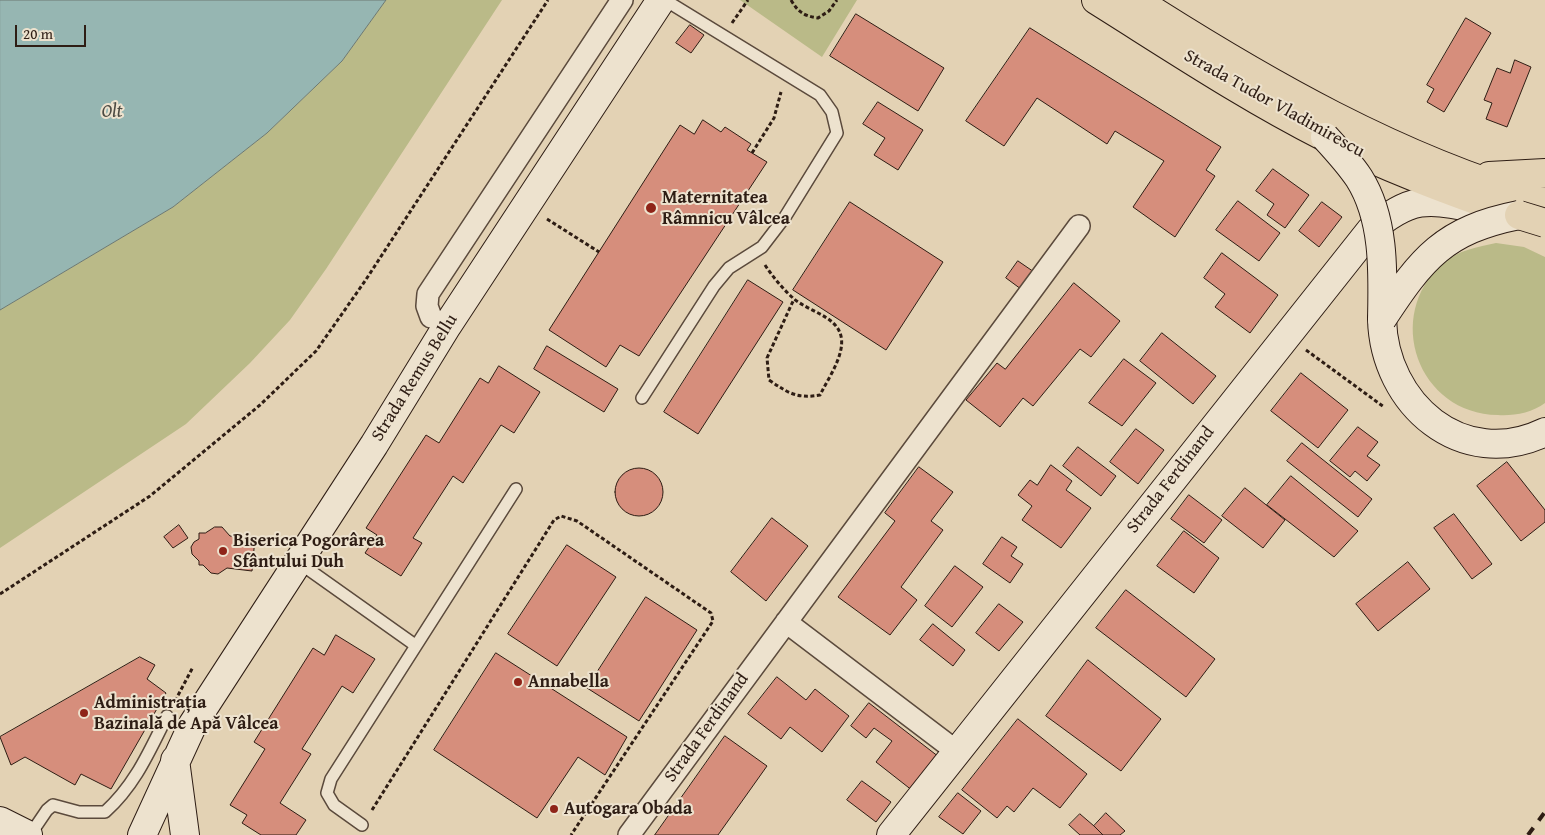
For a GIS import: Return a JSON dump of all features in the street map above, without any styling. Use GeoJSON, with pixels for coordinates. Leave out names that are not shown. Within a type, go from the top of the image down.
{"type":"FeatureCollection","features":[{"type":"Feature","properties":{"kind":"main road","name":"Strada Remus Bellu"},"geometry":{"type":"LineString","coordinates":[[142,835],[193,724],[447,326],[661,0]]}},
{"type":"Feature","properties":{"kind":"main road","name":"Strada Tudor Vladimirescu"},"geometry":{"type":"LineString","coordinates":[[1096,0],[1216,74],[1325,137],[1423,180],[1536,221]]}},
{"type":"Feature","properties":{"kind":"main road","name":"Strada Tudor Vladimirescu"},"geometry":{"type":"LineString","coordinates":[[1136,0],[1227,57],[1333,116],[1406,150],[1470,176],[1545,201]]}},
{"type":"Feature","properties":{"kind":"main road"},"geometry":{"type":"LineString","coordinates":[[1325,137],[1360,179],[1369,200],[1381,247],[1383,338],[1388,360],[1396,380],[1408,399],[1439,427],[1469,439],[1499,443],[1515,442],[1545,432]]}},
{"type":"Feature","properties":{"kind":"main road"},"geometry":{"type":"LineString","coordinates":[[1470,176],[1505,177],[1545,174]]}},
{"type":"Feature","properties":{"kind":"main road","name":"Strada Ferdinand"},"geometry":{"type":"LineString","coordinates":[[890,835],[1345,260],[1370,231],[1390,213],[1408,204],[1427,201],[1470,207],[1536,221]]}},
{"type":"Feature","properties":{"kind":"main road"},"geometry":{"type":"LineString","coordinates":[[1382,319],[1408,279],[1434,251],[1453,237],[1475,226],[1536,221]]}},
{"type":"Feature","properties":{"kind":"main road"},"geometry":{"type":"LineString","coordinates":[[175,760],[185,835]]}},
{"type":"Feature","properties":{"kind":"main road"},"geometry":{"type":"LineString","coordinates":[[0,821],[29,835]]}},
{"type":"Feature","properties":{"kind":"street"},"geometry":{"type":"LineString","coordinates":[[431,316],[427,306],[428,294],[622,0]]}},
{"type":"Feature","properties":{"kind":"street","name":"Strada Ferdinand"},"geometry":{"type":"LineString","coordinates":[[629,835],[1079,226]]}},
{"type":"Feature","properties":{"kind":"street"},"geometry":{"type":"LineString","coordinates":[[786,622],[956,750]]}},
{"type":"Feature","properties":{"kind":"lane"},"geometry":{"type":"LineString","coordinates":[[642,398],[714,286],[729,268],[762,247],[785,217],[837,133],[832,112],[820,95],[665,0]]}},
{"type":"Feature","properties":{"kind":"lane"},"geometry":{"type":"LineString","coordinates":[[362,825],[334,805],[326,793],[331,779],[516,489]]}},
{"type":"Feature","properties":{"kind":"lane"},"geometry":{"type":"LineString","coordinates":[[297,562],[415,645]]}},
{"type":"Feature","properties":{"kind":"lane"},"geometry":{"type":"LineString","coordinates":[[29,835],[46,810],[53,805],[79,812],[105,812],[122,797],[138,773],[167,716]]}},
{"type":"Feature","properties":{"kind":"path"},"geometry":{"type":"LineString","coordinates":[[0,594],[150,496],[260,405],[316,351],[365,281],[548,0]]}},
{"type":"Feature","properties":{"kind":"path"},"geometry":{"type":"LineString","coordinates":[[724,36],[748,0]]}},
{"type":"Feature","properties":{"kind":"path"},"geometry":{"type":"LineString","coordinates":[[791,0],[797,10],[806,17],[818,18],[829,11],[837,0]]}},
{"type":"Feature","properties":{"kind":"path"},"geometry":{"type":"LineString","coordinates":[[752,153],[774,118],[781,96],[782,80],[777,67]]}},
{"type":"Feature","properties":{"kind":"path"},"geometry":{"type":"LineString","coordinates":[[546,218],[598,252]]}},
{"type":"Feature","properties":{"kind":"path"},"geometry":{"type":"LineString","coordinates":[[762,247],[764,262],[776,281],[794,299],[833,321],[842,335],[841,351],[820,395],[804,398],[787,392],[769,380],[767,358],[794,299]]}},
{"type":"Feature","properties":{"kind":"path"},"geometry":{"type":"LineString","coordinates":[[362,825],[554,520],[561,516],[577,521],[711,613],[713,621],[571,835]]}},
{"type":"Feature","properties":{"kind":"path"},"geometry":{"type":"LineString","coordinates":[[167,716],[193,667]]}},
{"type":"Feature","properties":{"kind":"green space"},"geometry":{"type":"Polygon","coordinates":[[[386,0],[502,0],[326,269],[290,320],[250,363],[186,424],[0,548],[0,310],[173,207],[267,133],[342,61],[386,0]]]}},
{"type":"Feature","properties":{"kind":"green space"},"geometry":{"type":"Polygon","coordinates":[[[740,0],[857,0],[822,57],[740,0]]]}},
{"type":"Feature","properties":{"kind":"green space"},"geometry":{"type":"Polygon","coordinates":[[[1496,243],[1524,247],[1545,257],[1545,403],[1528,411],[1510,415],[1470,410],[1447,398],[1430,380],[1418,358],[1413,334],[1415,309],[1425,285],[1443,263],[1462,252],[1496,243]]]}},
{"type":"Feature","properties":{"kind":"water","name":"Olt"},"geometry":{"type":"Polygon","coordinates":[[[0,0],[386,0],[342,61],[267,133],[173,207],[0,310],[0,0]]]}},
{"type":"Feature","properties":{"kind":"building"},"geometry":{"type":"Polygon","coordinates":[[[856,14],[944,68],[918,111],[830,56],[856,14]]]}},
{"type":"Feature","properties":{"kind":"building"},"geometry":{"type":"Polygon","coordinates":[[[1466,18],[1491,33],[1444,112],[1427,102],[1434,89],[1427,85],[1466,18]]]}},
{"type":"Feature","properties":{"kind":"building"},"geometry":{"type":"Polygon","coordinates":[[[690,25],[704,35],[691,53],[676,43],[690,25]]]}},
{"type":"Feature","properties":{"kind":"building"},"geometry":{"type":"Polygon","coordinates":[[[1030,28],[1221,147],[1206,170],[1215,176],[1175,237],[1133,207],[1164,161],[1115,131],[1107,144],[1037,98],[1004,146],[966,121],[1030,28]]]}},
{"type":"Feature","properties":{"kind":"building"},"geometry":{"type":"Polygon","coordinates":[[[1515,60],[1531,67],[1507,127],[1486,119],[1492,103],[1484,100],[1497,68],[1510,73],[1515,60]]]}},
{"type":"Feature","properties":{"kind":"building"},"geometry":{"type":"Polygon","coordinates":[[[878,102],[923,130],[898,170],[874,155],[885,138],[863,124],[878,102]]]}},
{"type":"Feature","properties":{"kind":"building"},"geometry":{"type":"Polygon","coordinates":[[[703,120],[721,132],[725,127],[751,144],[747,150],[767,162],[639,356],[620,345],[606,367],[549,330],[680,125],[694,134],[703,120]]]}},
{"type":"Feature","properties":{"kind":"building"},"geometry":{"type":"Polygon","coordinates":[[[1273,169],[1309,195],[1285,228],[1267,215],[1274,204],[1256,191],[1273,169]]]}},
{"type":"Feature","properties":{"kind":"building"},"geometry":{"type":"Polygon","coordinates":[[[1238,201],[1280,233],[1259,261],[1216,230],[1238,201]]]}},
{"type":"Feature","properties":{"kind":"building"},"geometry":{"type":"Polygon","coordinates":[[[850,202],[943,262],[886,350],[793,290],[850,202]]]}},
{"type":"Feature","properties":{"kind":"building"},"geometry":{"type":"Polygon","coordinates":[[[1322,202],[1342,217],[1319,247],[1299,231],[1322,202]]]}},
{"type":"Feature","properties":{"kind":"building"},"geometry":{"type":"Polygon","coordinates":[[[1222,253],[1278,295],[1250,333],[1215,307],[1225,294],[1204,278],[1222,253]]]}},
{"type":"Feature","properties":{"kind":"building"},"geometry":{"type":"Polygon","coordinates":[[[1018,261],[1037,274],[1025,292],[1006,278],[1018,261]]]}},
{"type":"Feature","properties":{"kind":"building"},"geometry":{"type":"Polygon","coordinates":[[[748,280],[783,302],[698,434],[664,412],[748,280]]]}},
{"type":"Feature","properties":{"kind":"building"},"geometry":{"type":"Polygon","coordinates":[[[1074,283],[1120,321],[1091,357],[1080,349],[1033,406],[1023,398],[1000,427],[966,400],[997,363],[1005,369],[1074,283]]]}},
{"type":"Feature","properties":{"kind":"building"},"geometry":{"type":"Polygon","coordinates":[[[1162,333],[1216,376],[1193,404],[1140,361],[1162,333]]]}},
{"type":"Feature","properties":{"kind":"building"},"geometry":{"type":"Polygon","coordinates":[[[547,346],[618,389],[604,412],[534,369],[547,346]]]}},
{"type":"Feature","properties":{"kind":"building"},"geometry":{"type":"Polygon","coordinates":[[[1124,359],[1156,383],[1122,426],[1089,403],[1124,359]]]}},
{"type":"Feature","properties":{"kind":"building"},"geometry":{"type":"Polygon","coordinates":[[[499,366],[540,392],[514,433],[501,425],[463,483],[453,476],[413,538],[422,543],[401,576],[365,553],[377,535],[366,528],[426,435],[439,443],[480,378],[488,383],[499,366]]]}},
{"type":"Feature","properties":{"kind":"building"},"geometry":{"type":"Polygon","coordinates":[[[1301,373],[1348,410],[1318,448],[1271,411],[1301,373]]]}},
{"type":"Feature","properties":{"kind":"building"},"geometry":{"type":"Polygon","coordinates":[[[1358,427],[1378,442],[1367,456],[1380,465],[1367,481],[1355,471],[1350,477],[1330,461],[1358,427]]]}},
{"type":"Feature","properties":{"kind":"building"},"geometry":{"type":"Polygon","coordinates":[[[1136,429],[1164,450],[1138,484],[1110,462],[1136,429]]]}},
{"type":"Feature","properties":{"kind":"building"},"geometry":{"type":"Polygon","coordinates":[[[1302,443],[1372,499],[1358,517],[1287,461],[1302,443]]]}},
{"type":"Feature","properties":{"kind":"building"},"geometry":{"type":"Polygon","coordinates":[[[1078,447],[1116,476],[1101,496],[1063,466],[1078,447]]]}},
{"type":"Feature","properties":{"kind":"building"},"geometry":{"type":"Polygon","coordinates":[[[1507,462],[1545,510],[1545,522],[1521,541],[1477,486],[1507,462]]]}},
{"type":"Feature","properties":{"kind":"building"},"geometry":{"type":"Polygon","coordinates":[[[1051,465],[1072,481],[1066,490],[1091,508],[1061,548],[1022,520],[1032,506],[1018,495],[1030,480],[1037,485],[1051,465]]]}},
{"type":"Feature","properties":{"kind":"building"},"geometry":{"type":"Polygon","coordinates":[[[919,467],[953,492],[931,521],[943,530],[901,587],[917,600],[890,635],[838,597],[895,521],[885,513],[919,467]]]}},
{"type":"Feature","properties":{"kind":"building"},"geometry":{"type":"Polygon","coordinates":[[[639,468],[648,470],[656,475],[661,483],[663,492],[661,501],[656,509],[648,514],[639,516],[630,514],[622,509],[617,501],[615,492],[617,483],[622,475],[630,470],[639,468]]]}},
{"type":"Feature","properties":{"kind":"building"},"geometry":{"type":"Polygon","coordinates":[[[1291,476],[1358,531],[1334,557],[1267,505],[1291,476]]]}},
{"type":"Feature","properties":{"kind":"building"},"geometry":{"type":"Polygon","coordinates":[[[1245,488],[1285,520],[1263,548],[1222,516],[1245,488]]]}},
{"type":"Feature","properties":{"kind":"building"},"geometry":{"type":"Polygon","coordinates":[[[1189,495],[1222,520],[1204,543],[1171,519],[1189,495]]]}},
{"type":"Feature","properties":{"kind":"building"},"geometry":{"type":"Polygon","coordinates":[[[1454,514],[1492,564],[1472,579],[1434,528],[1454,514]]]}},
{"type":"Feature","properties":{"kind":"building"},"geometry":{"type":"Polygon","coordinates":[[[772,518],[808,546],[766,601],[731,572],[772,518]]]}},
{"type":"Feature","properties":{"kind":"building"},"geometry":{"type":"Polygon","coordinates":[[[179,525],[188,538],[173,548],[164,537],[179,525]]]}},
{"type":"Feature","properties":{"kind":"building","name":"Biserica Pogorârea Sfântului Duh"},"geometry":{"type":"Polygon","coordinates":[[[215,527],[222,527],[230,536],[255,538],[252,571],[227,568],[218,574],[211,573],[203,565],[199,565],[199,561],[192,554],[191,547],[199,539],[199,533],[205,533],[215,527]]]}},
{"type":"Feature","properties":{"kind":"building"},"geometry":{"type":"Polygon","coordinates":[[[1184,531],[1219,558],[1194,593],[1157,566],[1184,531]]]}},
{"type":"Feature","properties":{"kind":"building"},"geometry":{"type":"Polygon","coordinates":[[[1002,537],[1017,547],[1011,556],[1023,564],[1010,583],[983,564],[1002,537]]]}},
{"type":"Feature","properties":{"kind":"building"},"geometry":{"type":"Polygon","coordinates":[[[567,545],[616,577],[557,666],[508,634],[567,545]]]}},
{"type":"Feature","properties":{"kind":"building"},"geometry":{"type":"Polygon","coordinates":[[[1408,562],[1430,589],[1378,631],[1356,604],[1408,562]]]}},
{"type":"Feature","properties":{"kind":"building"},"geometry":{"type":"Polygon","coordinates":[[[955,566],[983,587],[952,627],[925,606],[955,566]]]}},
{"type":"Feature","properties":{"kind":"building"},"geometry":{"type":"Polygon","coordinates":[[[1126,590],[1215,659],[1186,697],[1096,628],[1126,590]]]}},
{"type":"Feature","properties":{"kind":"building"},"geometry":{"type":"Polygon","coordinates":[[[646,597],[697,630],[639,721],[587,688],[646,597]]]}},
{"type":"Feature","properties":{"kind":"building"},"geometry":{"type":"Polygon","coordinates":[[[999,604],[1023,622],[999,651],[976,633],[999,604]]]}},
{"type":"Feature","properties":{"kind":"building"},"geometry":{"type":"Polygon","coordinates":[[[933,624],[965,650],[953,666],[920,640],[933,624]]]}},
{"type":"Feature","properties":{"kind":"building"},"geometry":{"type":"Polygon","coordinates":[[[336,635],[375,659],[353,693],[342,686],[302,749],[311,754],[280,803],[306,820],[296,835],[261,835],[242,823],[247,815],[230,805],[265,749],[254,742],[313,648],[324,655],[336,635]]]}},
{"type":"Feature","properties":{"kind":"building"},"geometry":{"type":"Polygon","coordinates":[[[496,653],[627,737],[605,775],[578,757],[537,818],[434,750],[496,653]]]}},
{"type":"Feature","properties":{"kind":"building"},"geometry":{"type":"Polygon","coordinates":[[[140,657],[155,665],[147,679],[166,693],[111,789],[81,774],[75,785],[25,757],[11,765],[0,737],[140,657]]]}},
{"type":"Feature","properties":{"kind":"building"},"geometry":{"type":"Polygon","coordinates":[[[1088,660],[1161,719],[1121,771],[1046,716],[1088,660]]]}},
{"type":"Feature","properties":{"kind":"building"},"geometry":{"type":"Polygon","coordinates":[[[777,677],[806,700],[815,689],[849,716],[822,752],[790,727],[781,739],[748,714],[777,677]]]}},
{"type":"Feature","properties":{"kind":"building"},"geometry":{"type":"Polygon","coordinates":[[[869,703],[939,757],[913,791],[876,762],[892,741],[874,728],[866,738],[851,726],[869,703]]]}},
{"type":"Feature","properties":{"kind":"building"},"geometry":{"type":"Polygon","coordinates":[[[1018,719],[1087,774],[1060,808],[1033,788],[1014,812],[1007,806],[997,818],[962,790],[1018,719]]]}},
{"type":"Feature","properties":{"kind":"building"},"geometry":{"type":"Polygon","coordinates":[[[725,736],[767,766],[718,835],[655,835],[725,736]]]}},
{"type":"Feature","properties":{"kind":"building"},"geometry":{"type":"Polygon","coordinates":[[[862,781],[891,802],[876,822],[847,800],[862,781]]]}},
{"type":"Feature","properties":{"kind":"building"},"geometry":{"type":"Polygon","coordinates":[[[958,793],[981,811],[963,834],[939,817],[958,793]]]}},
{"type":"Feature","properties":{"kind":"building"},"geometry":{"type":"Polygon","coordinates":[[[1106,813],[1125,831],[1120,835],[1103,835],[1094,826],[1106,813]]]}},
{"type":"Feature","properties":{"kind":"building"},"geometry":{"type":"Polygon","coordinates":[[[1080,814],[1103,835],[1080,835],[1069,825],[1080,814]]]}},
{"type":"Feature","properties":{"kind":"railway"},"geometry":{"type":"LineString","coordinates":[[1528,835],[1545,812]]}},
{"type":"Feature","properties":{"kind":"place","name":"Maternitatea Râmnicu Vâlcea"},"geometry":{"type":"Point","coordinates":[651,208]}},
{"type":"Feature","properties":{"kind":"place","name":"Biserica Pogorârea Sfântului Duh"},"geometry":{"type":"Point","coordinates":[223,551]}},
{"type":"Feature","properties":{"kind":"place","name":"Annabella"},"geometry":{"type":"Point","coordinates":[518,682]}},
{"type":"Feature","properties":{"kind":"place","name":"Administrația Bazinală de Apă Vâlcea"},"geometry":{"type":"Point","coordinates":[84,713]}},
{"type":"Feature","properties":{"kind":"place","name":"Autogara Obada"},"geometry":{"type":"Point","coordinates":[554,809]}}]}
